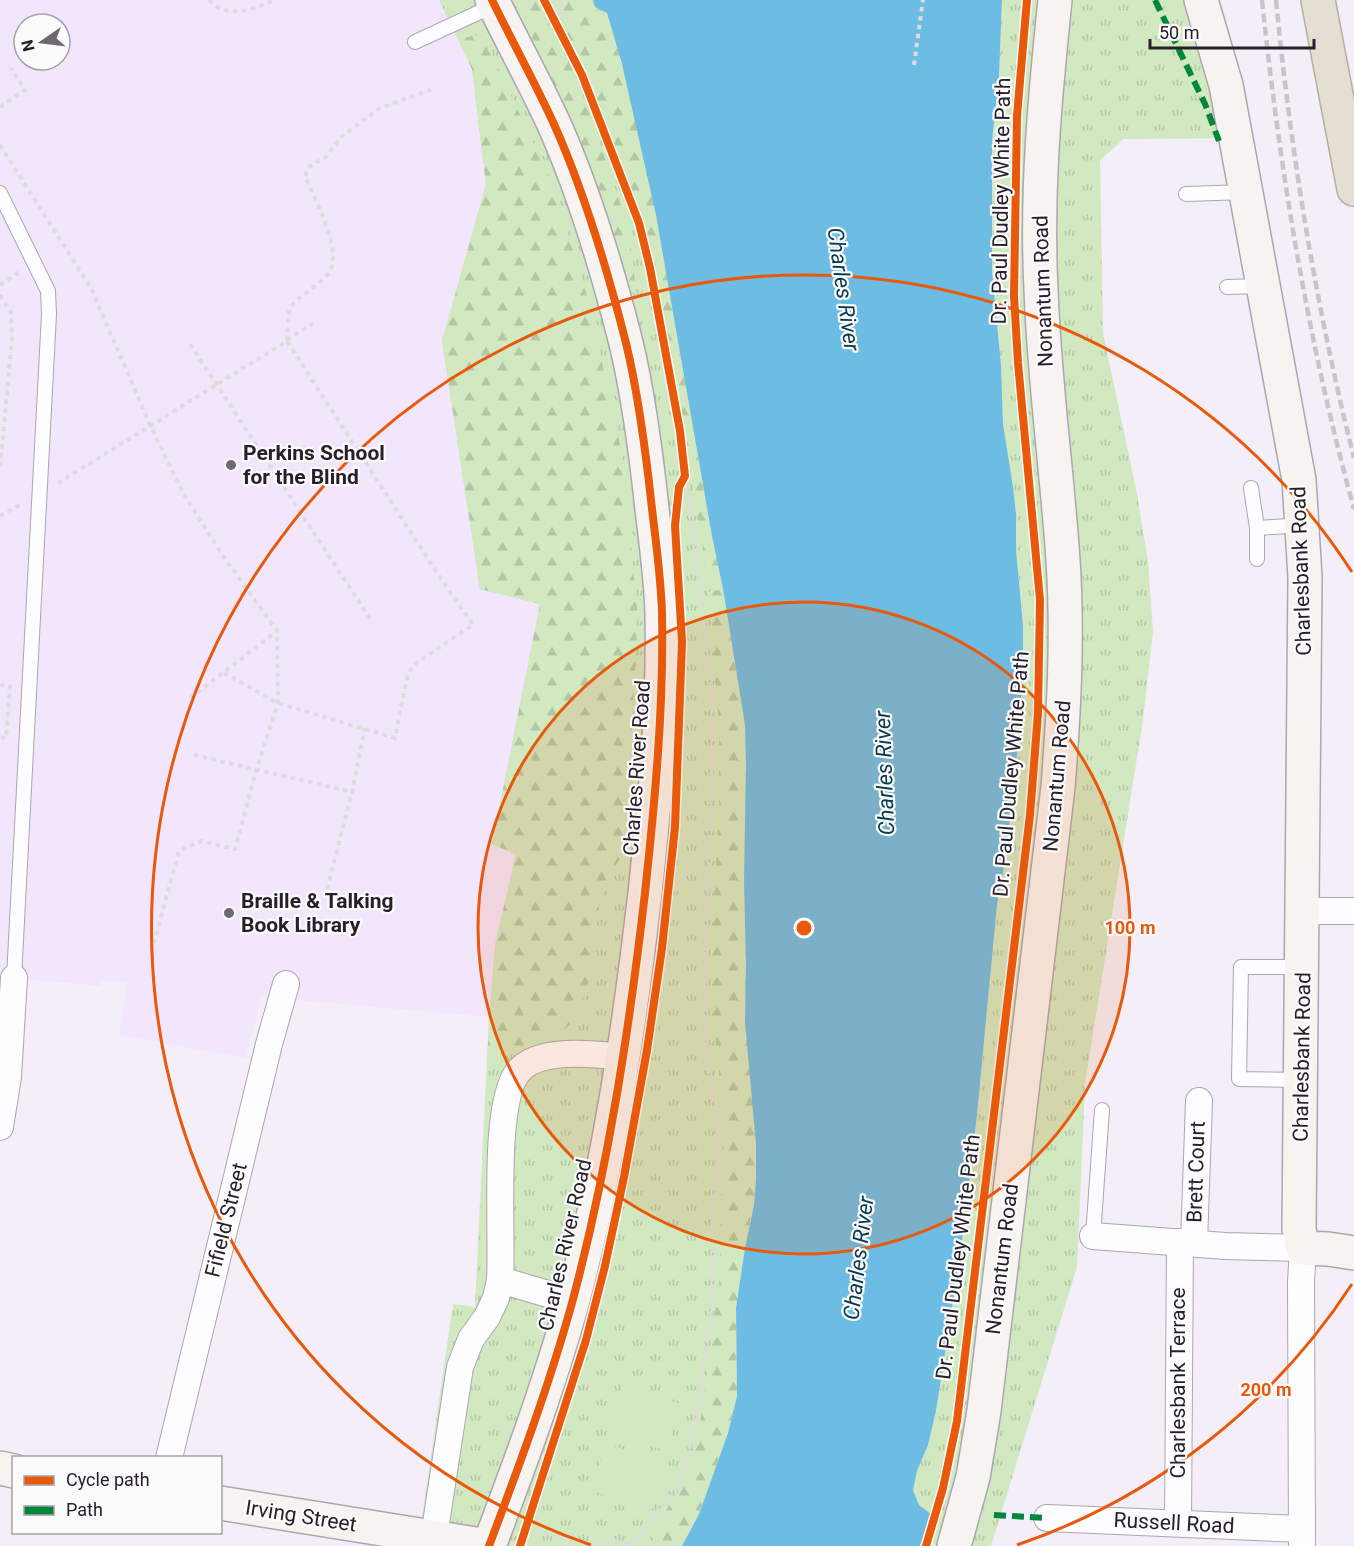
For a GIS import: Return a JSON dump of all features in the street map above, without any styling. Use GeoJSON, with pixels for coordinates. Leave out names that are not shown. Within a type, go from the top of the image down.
{"type":"FeatureCollection","features":[{"type":"Feature","properties":{"kind":"highway"},"geometry":{"type":"LineString","coordinates":[[1318,0],[1354,189]]}},
{"type":"Feature","properties":{"kind":"street","name":"Nonantum Road"},"geometry":{"type":"LineString","coordinates":[[954,1546],[973,1476],[984,1411],[1062,740],[1065,653],[1063,563],[1045,370],[1039,240],[1042,138],[1055,0]]}},
{"type":"Feature","properties":{"kind":"street","name":"Charlesbank Road"},"geometry":{"type":"LineString","coordinates":[[1201,0],[1226,85],[1247,192],[1299,480],[1303,525],[1305,577],[1303,967],[1298,1222],[1303,1248],[1301,1538]]}},
{"type":"Feature","properties":{"kind":"street","name":"Charles River Road"},"geometry":{"type":"LineString","coordinates":[[489,1546],[549,1381],[572,1301],[593,1216],[623,1057],[647,869],[661,696],[662,608],[645,447],[627,347],[592,225],[553,122],[494,3]]}},
{"type":"Feature","properties":{"kind":"street"},"geometry":{"type":"LineString","coordinates":[[1303,912],[1354,911]]}},
{"type":"Feature","properties":{"kind":"street"},"geometry":{"type":"LineString","coordinates":[[1,1121],[10,1054],[14,978]]}},
{"type":"Feature","properties":{"kind":"street","name":"Fifield Street"},"geometry":{"type":"LineString","coordinates":[[169,1456],[267,1053],[286,984]]}},
{"type":"Feature","properties":{"kind":"street"},"geometry":{"type":"LineString","coordinates":[[434,1536],[460,1367],[471,1339],[487,1317],[496,1298],[500,1280],[503,1125],[507,1094],[518,1071],[537,1059],[561,1054],[587,1053],[623,1057]]}},
{"type":"Feature","properties":{"kind":"street","name":"Brett Court"},"geometry":{"type":"LineString","coordinates":[[1187,1242],[1199,1101]]}},
{"type":"Feature","properties":{"kind":"street","name":"Charlesbank Road"},"geometry":{"type":"LineString","coordinates":[[1300,1153],[1306,1190],[1317,1218],[1333,1238],[1354,1253]]}},
{"type":"Feature","properties":{"kind":"street"},"geometry":{"type":"LineString","coordinates":[[1093,1236],[1268,1249],[1328,1249],[1354,1253]]}},
{"type":"Feature","properties":{"kind":"street","name":"Charlesbank Terrace"},"geometry":{"type":"LineString","coordinates":[[1178,1523],[1187,1242]]}},
{"type":"Feature","properties":{"kind":"street","name":"Charles River Road"},"geometry":{"type":"LineString","coordinates":[[500,1280],[572,1301]]}},
{"type":"Feature","properties":{"kind":"street","name":"Irving Street"},"geometry":{"type":"LineString","coordinates":[[222,1503],[489,1546]]}},
{"type":"Feature","properties":{"kind":"street","name":"Russell Road"},"geometry":{"type":"LineString","coordinates":[[1047,1518],[1178,1523],[1301,1538]]}},
{"type":"Feature","properties":{"kind":"lane"},"geometry":{"type":"LineString","coordinates":[[416,42],[494,3]]}},
{"type":"Feature","properties":{"kind":"lane"},"geometry":{"type":"LineString","coordinates":[[1186,194],[1247,192]]}},
{"type":"Feature","properties":{"kind":"lane"},"geometry":{"type":"LineString","coordinates":[[0,193],[48,291],[49,314],[14,978]]}},
{"type":"Feature","properties":{"kind":"lane"},"geometry":{"type":"LineString","coordinates":[[1227,287],[1263,286]]}},
{"type":"Feature","properties":{"kind":"lane"},"geometry":{"type":"LineString","coordinates":[[1251,488],[1257,528],[1257,559]]}},
{"type":"Feature","properties":{"kind":"lane"},"geometry":{"type":"LineString","coordinates":[[1257,528],[1303,525]]}},
{"type":"Feature","properties":{"kind":"lane"},"geometry":{"type":"LineString","coordinates":[[1301,1080],[1239,1079],[1241,967],[1303,967]]}},
{"type":"Feature","properties":{"kind":"lane"},"geometry":{"type":"LineString","coordinates":[[1093,1236],[1102,1110]]}},
{"type":"Feature","properties":{"kind":"path"},"geometry":{"type":"LineString","coordinates":[[209,0],[223,10],[233,12],[251,9],[275,0]]}},
{"type":"Feature","properties":{"kind":"path"},"geometry":{"type":"LineString","coordinates":[[557,24],[564,0]]}},
{"type":"Feature","properties":{"kind":"path"},"geometry":{"type":"LineString","coordinates":[[914,65],[923,0]]}},
{"type":"Feature","properties":{"kind":"path"},"geometry":{"type":"LineString","coordinates":[[0,107],[26,90],[11,68]]}},
{"type":"Feature","properties":{"kind":"path"},"geometry":{"type":"LineString","coordinates":[[224,673],[278,703],[394,738],[408,673],[416,663],[473,625],[287,341],[289,309],[329,273],[333,256],[331,239],[305,176],[309,166],[327,156],[341,137],[380,108],[433,88]]}},
{"type":"Feature","properties":{"kind":"path"},"geometry":{"type":"LineString","coordinates":[[0,145],[91,288],[150,425],[183,493],[221,553],[277,632],[278,703],[256,771],[235,849],[201,841],[179,851],[153,946]]}},
{"type":"Feature","properties":{"kind":"path"},"geometry":{"type":"LineString","coordinates":[[0,285],[34,263]]}},
{"type":"Feature","properties":{"kind":"path"},"geometry":{"type":"LineString","coordinates":[[0,295],[11,312],[12,337],[0,470]]}},
{"type":"Feature","properties":{"kind":"path"},"geometry":{"type":"LineString","coordinates":[[0,516],[40,494],[317,321]]}},
{"type":"Feature","properties":{"kind":"path"},"geometry":{"type":"LineString","coordinates":[[190,344],[371,620]]}},
{"type":"Feature","properties":{"kind":"path"},"geometry":{"type":"LineString","coordinates":[[526,1530],[587,1543],[617,1541],[628,1546],[642,1534],[677,1487],[692,1439],[710,1323],[714,1250],[713,1212],[718,1142],[707,1047],[705,975],[712,693],[685,476]]}},
{"type":"Feature","properties":{"kind":"path"},"geometry":{"type":"LineString","coordinates":[[190,698],[277,632]]}},
{"type":"Feature","properties":{"kind":"path"},"geometry":{"type":"LineString","coordinates":[[0,685],[10,686],[6,738],[0,737]]}},
{"type":"Feature","properties":{"kind":"path"},"geometry":{"type":"LineString","coordinates":[[327,889],[352,792],[365,728]]}},
{"type":"Feature","properties":{"kind":"path"},"geometry":{"type":"LineString","coordinates":[[194,755],[352,792]]}},
{"type":"Feature","properties":{"kind":"shaded area","name":"Perkins School for the Blind"},"geometry":{"type":"Polygon","coordinates":[[[0,0],[439,0],[472,69],[486,185],[442,341],[480,589],[540,603],[492,843],[516,854],[495,945],[489,1017],[262,997],[245,1058],[119,1035],[127,983],[101,981],[101,986],[0,977],[0,0]]]}},
{"type":"Feature","properties":{"kind":"green space"},"geometry":{"type":"Polygon","coordinates":[[[439,0],[593,0],[686,387],[745,725],[754,1205],[682,1546],[446,1546],[452,1523],[422,1518],[453,1304],[475,1307],[489,1017],[495,945],[516,854],[492,844],[540,604],[480,589],[442,341],[486,184],[472,69],[439,0]]]}},
{"type":"Feature","properties":{"kind":"green space"},"geometry":{"type":"Polygon","coordinates":[[[514,0],[536,0],[577,78],[628,229],[636,296],[630,288],[601,198],[561,100],[514,0]]]}},
{"type":"Feature","properties":{"kind":"green space"},"geometry":{"type":"Polygon","coordinates":[[[548,0],[593,0],[595,7],[607,13],[643,149],[670,288],[718,566],[706,569],[662,311],[643,227],[602,111],[548,0]]]}},
{"type":"Feature","properties":{"kind":"green space"},"geometry":{"type":"Polygon","coordinates":[[[1002,0],[1220,0],[1253,138],[1124,139],[1100,160],[1103,333],[1137,494],[1148,562],[1153,632],[1143,720],[1085,1084],[1077,1267],[991,1546],[920,1546],[931,1515],[919,1505],[913,1490],[917,1471],[928,1445],[936,1411],[961,1249],[977,1115],[997,905],[1006,856],[1018,745],[1023,665],[1023,625],[1016,550],[1016,514],[1003,424],[1001,365],[992,271],[992,141],[999,77],[1002,0]]]}},
{"type":"Feature","properties":{"kind":"green space"},"geometry":{"type":"Polygon","coordinates":[[[478,35],[486,42],[554,187],[589,303],[622,454],[637,607],[636,663],[624,836],[620,859],[609,874],[600,901],[588,983],[579,1015],[560,1034],[529,1048],[487,1058],[495,945],[516,854],[492,844],[540,604],[480,589],[442,341],[486,185],[472,69],[458,39],[478,35]]]}},
{"type":"Feature","properties":{"kind":"green space"},"geometry":{"type":"Polygon","coordinates":[[[723,589],[745,725],[745,998],[756,1145],[756,1177],[754,1205],[736,1308],[737,1396],[728,1433],[699,1514],[682,1546],[657,1546],[650,1535],[685,1481],[700,1424],[720,1275],[721,1187],[724,1156],[722,1102],[710,986],[719,808],[719,726],[708,592],[723,589]]]}},
{"type":"Feature","properties":{"kind":"green space"},"geometry":{"type":"Polygon","coordinates":[[[622,1386],[681,1404],[667,1451],[608,1434],[622,1386]]]}},
{"type":"Feature","properties":{"kind":"green space"},"geometry":{"type":"Polygon","coordinates":[[[606,1444],[666,1461],[652,1509],[592,1491],[606,1444]]]}},
{"type":"Feature","properties":{"kind":"water","name":"Charles River"},"geometry":{"type":"Polygon","coordinates":[[[593,0],[1002,0],[999,77],[992,141],[992,271],[1001,365],[1003,424],[1016,514],[1016,550],[1023,625],[1023,665],[1018,745],[1006,856],[997,905],[977,1115],[961,1249],[936,1411],[928,1445],[917,1471],[913,1490],[919,1505],[931,1514],[920,1546],[682,1546],[699,1514],[728,1433],[737,1396],[736,1308],[754,1205],[756,1145],[745,1022],[745,725],[656,215],[622,64],[607,13],[595,7],[593,0]]]}},
{"type":"Feature","properties":{"kind":"railway"},"geometry":{"type":"LineString","coordinates":[[1262,0],[1287,193],[1309,320],[1354,509]]}},
{"type":"Feature","properties":{"kind":"railway"},"geometry":{"type":"LineString","coordinates":[[1276,0],[1289,116],[1306,230],[1328,345],[1354,458]]}},
{"type":"Feature","properties":{"kind":"marked path"},"geometry":{"type":"LineString","coordinates":[[1155,0],[1205,104],[1219,141]]}},
{"type":"Feature","properties":{"kind":"marked path"},"geometry":{"type":"LineString","coordinates":[[994,1515],[1047,1518]]}},
{"type":"Feature","properties":{"kind":"cycle path"},"geometry":{"type":"LineString","coordinates":[[489,1546],[554,1365],[585,1253],[607,1151],[632,996],[645,893],[662,683],[662,613],[659,574],[645,446],[626,343],[603,259],[565,149],[492,0]]}},
{"type":"Feature","properties":{"kind":"cycle path"},"geometry":{"type":"LineString","coordinates":[[520,1546],[586,1340],[605,1266],[647,1050],[662,948],[675,827],[682,642],[675,526],[679,487],[685,476],[680,431],[650,268],[639,223],[582,75],[544,0]]}},
{"type":"Feature","properties":{"kind":"cycle path","name":"Dr. Paul Dudley White Path"},"geometry":{"type":"LineString","coordinates":[[926,1546],[943,1488],[957,1421],[1030,815],[1038,713],[1040,600],[1014,296],[1017,116],[1027,0]]}},
{"type":"Feature","properties":{"kind":"place","name":"Perkins School for the Blind"},"geometry":{"type":"Point","coordinates":[231,465]}},
{"type":"Feature","properties":{"kind":"place","name":"Braille & Talking Book Library"},"geometry":{"type":"Point","coordinates":[229,913]}}]}
